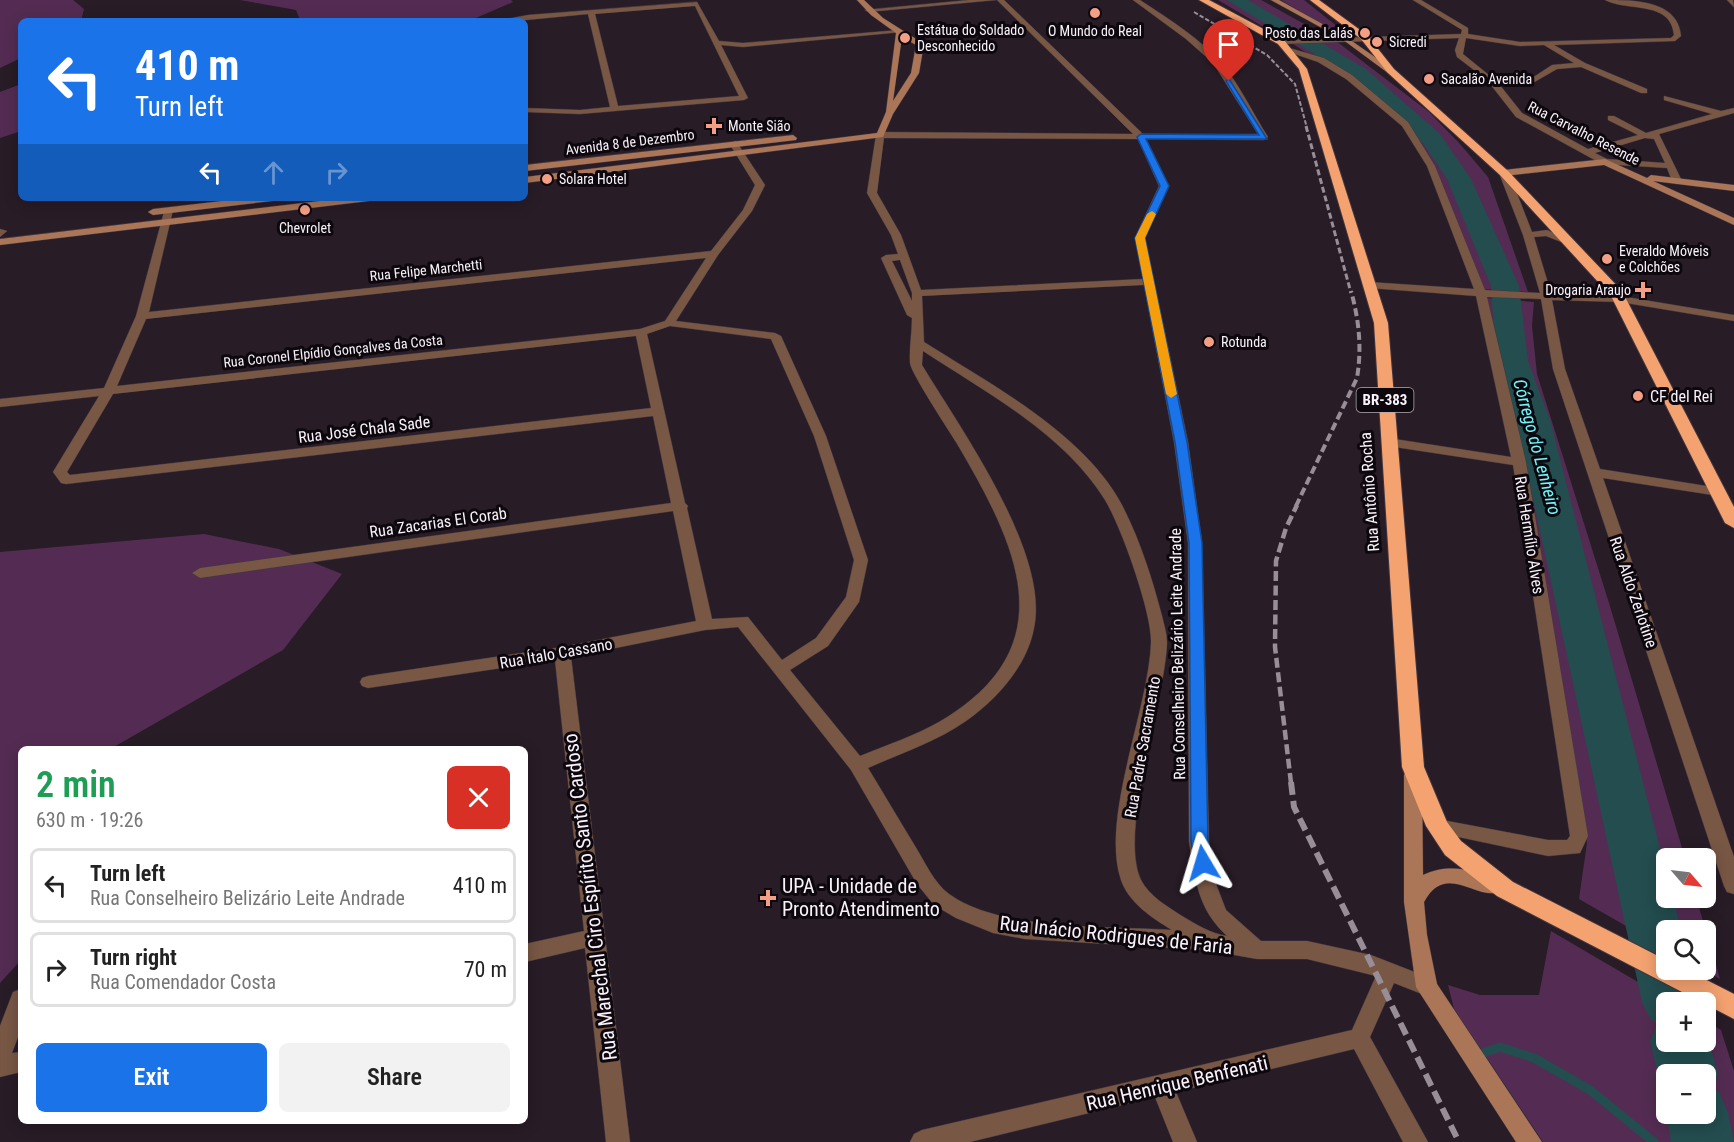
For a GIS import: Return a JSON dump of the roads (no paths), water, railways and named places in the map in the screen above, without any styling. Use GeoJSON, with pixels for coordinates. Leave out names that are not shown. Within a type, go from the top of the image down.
{"type":"FeatureCollection","features":[{"type":"Feature","properties":{"kind":"highway","name":"Rua Hermílio Alves"},"geometry":{"type":"LineString","coordinates":[[1203,0],[1289,44]]}},
{"type":"Feature","properties":{"kind":"highway"},"geometry":{"type":"LineString","coordinates":[[1314,0],[1364,37],[1391,71],[1504,173],[1620,299],[1734,523]]}},
{"type":"Feature","properties":{"kind":"highway"},"geometry":{"type":"LineString","coordinates":[[1342,38],[1353,30]]}},
{"type":"Feature","properties":{"kind":"highway","name":"Rua Antônio Rocha"},"geometry":{"type":"LineString","coordinates":[[1289,44],[1312,90],[1381,324],[1413,767],[1437,826],[1453,848],[1504,889],[1734,1006]]}},
{"type":"Feature","properties":{"kind":"main road"},"geometry":{"type":"LineString","coordinates":[[860,0],[868,10],[920,44],[915,73],[889,114],[881,133]]}},
{"type":"Feature","properties":{"kind":"main road"},"geometry":{"type":"LineString","coordinates":[[1274,0],[1342,38],[1391,71]]}},
{"type":"Feature","properties":{"kind":"main road"},"geometry":{"type":"LineString","coordinates":[[889,114],[889,97],[900,54],[899,32]]}},
{"type":"Feature","properties":{"kind":"main road","name":"Avenida 8 de Dezembro"},"geometry":{"type":"LineString","coordinates":[[528,168],[734,143],[881,133]]}},
{"type":"Feature","properties":{"kind":"main road","name":"Avenida 8 de Dezembro"},"geometry":{"type":"LineString","coordinates":[[528,180],[743,154],[881,133]]}},
{"type":"Feature","properties":{"kind":"main road"},"geometry":{"type":"LineString","coordinates":[[1504,173],[1605,162]]}},
{"type":"Feature","properties":{"kind":"main road","name":"Rua Carvalho Resende"},"geometry":{"type":"LineString","coordinates":[[1605,162],[1734,222]]}},
{"type":"Feature","properties":{"kind":"main road"},"geometry":{"type":"LineString","coordinates":[[1639,177],[1734,188]]}},
{"type":"Feature","properties":{"kind":"main road"},"geometry":{"type":"LineString","coordinates":[[144,213],[166,215],[253,201]]}},
{"type":"Feature","properties":{"kind":"main road"},"geometry":{"type":"LineString","coordinates":[[0,235],[166,215],[333,201]]}},
{"type":"Feature","properties":{"kind":"main road"},"geometry":{"type":"LineString","coordinates":[[0,235],[109,218]]}},
{"type":"Feature","properties":{"kind":"main road","name":"Rua Antônio Rocha"},"geometry":{"type":"LineString","coordinates":[[1413,767],[1413,905]]}},
{"type":"Feature","properties":{"kind":"main road","name":"Rua Antônio Rocha"},"geometry":{"type":"LineString","coordinates":[[1413,905],[1420,888],[1430,878],[1442,875],[1474,879],[1504,889]]}},
{"type":"Feature","properties":{"kind":"main road"},"geometry":{"type":"LineString","coordinates":[[1413,905],[1419,957],[1427,987],[1530,1142]]}},
{"type":"Feature","properties":{"kind":"street"},"geometry":{"type":"LineString","coordinates":[[868,10],[993,0]]}},
{"type":"Feature","properties":{"kind":"street"},"geometry":{"type":"LineString","coordinates":[[1000,0],[1141,137]]}},
{"type":"Feature","properties":{"kind":"street"},"geometry":{"type":"LineString","coordinates":[[857,765],[945,726],[979,701],[1002,678],[1018,654],[1027,625],[1029,598],[1007,525],[987,485],[916,365],[918,336],[916,293],[896,235],[872,193],[881,133],[1264,137],[1229,81],[1228,74],[1202,49],[1136,0]]}},
{"type":"Feature","properties":{"kind":"street"},"geometry":{"type":"LineString","coordinates":[[1416,0],[1465,29],[1464,36]]}},
{"type":"Feature","properties":{"kind":"street"},"geometry":{"type":"LineString","coordinates":[[1428,0],[1437,11]]}},
{"type":"Feature","properties":{"kind":"street"},"geometry":{"type":"LineString","coordinates":[[1289,44],[1364,37],[1464,36],[1520,44],[1547,44],[1673,40],[1678,36],[1678,25],[1664,10],[1608,0]]}},
{"type":"Feature","properties":{"kind":"street"},"geometry":{"type":"LineString","coordinates":[[1730,0],[1734,5]]}},
{"type":"Feature","properties":{"kind":"street"},"geometry":{"type":"LineString","coordinates":[[528,18],[697,4],[744,98],[580,112],[528,110]]}},
{"type":"Feature","properties":{"kind":"street"},"geometry":{"type":"LineString","coordinates":[[591,12],[615,109]]}},
{"type":"Feature","properties":{"kind":"street"},"geometry":{"type":"LineString","coordinates":[[719,47],[899,32]]}},
{"type":"Feature","properties":{"kind":"street","name":"Rua Carvalho Resende"},"geometry":{"type":"LineString","coordinates":[[1464,36],[1459,50],[1460,56],[1494,82],[1519,115],[1605,162]]}},
{"type":"Feature","properties":{"kind":"street","name":"Rua Hermílio Alves"},"geometry":{"type":"LineString","coordinates":[[1289,44],[1349,77],[1405,124],[1431,166],[1487,293],[1519,462],[1579,836],[1573,848],[1548,848],[1437,826]]}},
{"type":"Feature","properties":{"kind":"street"},"geometry":{"type":"LineString","coordinates":[[1547,44],[1582,65],[1644,91]]}},
{"type":"Feature","properties":{"kind":"street"},"geometry":{"type":"LineString","coordinates":[[1494,82],[1531,82],[1554,67],[1582,65]]}},
{"type":"Feature","properties":{"kind":"street"},"geometry":{"type":"LineString","coordinates":[[1667,98],[1721,114]]}},
{"type":"Feature","properties":{"kind":"street"},"geometry":{"type":"LineString","coordinates":[[1588,152],[1734,110]]}},
{"type":"Feature","properties":{"kind":"street"},"geometry":{"type":"LineString","coordinates":[[1611,118],[1646,136],[1657,136],[1677,181]]}},
{"type":"Feature","properties":{"kind":"street","name":"Rua Conselheiro Belizário Leite Andrade"},"geometry":{"type":"LineString","coordinates":[[1141,137],[1164,186],[1140,238],[1181,442],[1195,543],[1199,842],[1206,884],[1218,915],[1257,950]]}},
{"type":"Feature","properties":{"kind":"street"},"geometry":{"type":"LineString","coordinates":[[734,143],[760,184],[747,211],[714,254],[669,323],[775,336],[820,436],[861,560],[854,598],[822,642],[779,670]]}},
{"type":"Feature","properties":{"kind":"street"},"geometry":{"type":"LineString","coordinates":[[1605,162],[1672,166]]}},
{"type":"Feature","properties":{"kind":"street","name":"Rua Aldo Zerlotine"},"geometry":{"type":"LineString","coordinates":[[1504,173],[1528,235],[1540,295],[1559,369],[1734,886]]}},
{"type":"Feature","properties":{"kind":"street"},"geometry":{"type":"LineString","coordinates":[[110,390],[142,316],[166,215]]}},
{"type":"Feature","properties":{"kind":"street"},"geometry":{"type":"LineString","coordinates":[[1528,235],[1547,233],[1569,242]]}},
{"type":"Feature","properties":{"kind":"street","name":"Rua Felipe Marchetti"},"geometry":{"type":"LineString","coordinates":[[142,316],[714,254]]}},
{"type":"Feature","properties":{"kind":"street"},"geometry":{"type":"LineString","coordinates":[[903,257],[886,258],[911,308],[918,336]]}},
{"type":"Feature","properties":{"kind":"street"},"geometry":{"type":"LineString","coordinates":[[916,293],[1148,282]]}},
{"type":"Feature","properties":{"kind":"street"},"geometry":{"type":"LineString","coordinates":[[1369,285],[1620,299],[1734,318]]}},
{"type":"Feature","properties":{"kind":"street","name":"Rua Coronel Elpídio Gonçalves da Costa"},"geometry":{"type":"LineString","coordinates":[[0,403],[641,332],[669,323]]}},
{"type":"Feature","properties":{"kind":"street"},"geometry":{"type":"LineString","coordinates":[[641,332],[681,506],[705,625]]}},
{"type":"Feature","properties":{"kind":"street","name":"Rua Padre Sacramento"},"geometry":{"type":"LineString","coordinates":[[918,336],[1041,424],[1092,472],[1112,501],[1141,566],[1160,642],[1130,814],[1126,864],[1137,892],[1155,908],[1206,941]]}},
{"type":"Feature","properties":{"kind":"street","name":"Rua José Chala Sade"},"geometry":{"type":"LineString","coordinates":[[110,390],[60,472],[62,478],[72,480],[660,411]]}},
{"type":"Feature","properties":{"kind":"street"},"geometry":{"type":"LineString","coordinates":[[1388,442],[1519,462]]}},
{"type":"Feature","properties":{"kind":"street"},"geometry":{"type":"LineString","coordinates":[[1593,472],[1719,492]]}},
{"type":"Feature","properties":{"kind":"street","name":"Rua Zacarias El Corab"},"geometry":{"type":"LineString","coordinates":[[200,573],[681,506]]}},
{"type":"Feature","properties":{"kind":"street","name":"Rua Inácio Rodrigues de Faria"},"geometry":{"type":"LineString","coordinates":[[742,621],[857,765],[924,878],[941,899],[963,912],[993,924],[1025,930],[1206,941],[1257,950],[1307,950],[1350,958],[1427,987]]}},
{"type":"Feature","properties":{"kind":"street","name":"Rua Ítalo Cassano"},"geometry":{"type":"LineString","coordinates":[[368,682],[562,653],[705,625],[742,621]]}},
{"type":"Feature","properties":{"kind":"street","name":"Rua Marechal Ciro Espírito Santo Cardoso"},"geometry":{"type":"LineString","coordinates":[[562,653],[618,1142]]}},
{"type":"Feature","properties":{"kind":"street"},"geometry":{"type":"LineString","coordinates":[[528,952],[596,937]]}},
{"type":"Feature","properties":{"kind":"street"},"geometry":{"type":"LineString","coordinates":[[1389,972],[1359,1038],[1416,1142]]}},
{"type":"Feature","properties":{"kind":"street"},"geometry":{"type":"LineString","coordinates":[[0,1056],[18,1007]]}},
{"type":"Feature","properties":{"kind":"street","name":"Rua Henrique Benfenati"},"geometry":{"type":"LineString","coordinates":[[922,1142],[1162,1087],[1359,1038]]}},
{"type":"Feature","properties":{"kind":"street"},"geometry":{"type":"LineString","coordinates":[[0,1066],[18,1063]]}},
{"type":"Feature","properties":{"kind":"street"},"geometry":{"type":"LineString","coordinates":[[1162,1087],[1185,1142]]}},
{"type":"Feature","properties":{"kind":"waterway","name":"Córrego do Lenheiro"},"geometry":{"type":"LineString","coordinates":[[1236,0],[1359,73],[1432,139],[1459,179],[1505,286],[1512,361],[1533,420],[1669,992]]}},
{"type":"Feature","properties":{"kind":"waterway"},"geometry":{"type":"LineString","coordinates":[[1483,1053],[1500,1047],[1534,1058],[1590,1090],[1654,1142]]}},
{"type":"Feature","properties":{"kind":"waterway","name":"Córrego do Lenheiro"},"geometry":{"type":"LineString","coordinates":[[1683,1052],[1686,1064]]}},
{"type":"Feature","properties":{"kind":"waterway","name":"Córrego do Lenheiro"},"geometry":{"type":"LineString","coordinates":[[1699,1124],[1703,1142]]}},
{"type":"Feature","properties":{"kind":"railway"},"geometry":{"type":"LineString","coordinates":[[1194,12],[1267,55],[1295,84],[1307,128]]}},
{"type":"Feature","properties":{"kind":"railway"},"geometry":{"type":"LineString","coordinates":[[1306,126],[1351,293]]}},
{"type":"Feature","properties":{"kind":"railway"},"geometry":{"type":"LineString","coordinates":[[1296,506],[1357,378],[1359,334],[1351,291]]}},
{"type":"Feature","properties":{"kind":"railway"},"geometry":{"type":"LineString","coordinates":[[1291,783],[1275,647],[1276,561],[1286,528],[1297,505]]}},
{"type":"Feature","properties":{"kind":"railway"},"geometry":{"type":"LineString","coordinates":[[1291,782],[1294,807],[1459,1142]]}},
{"type":"Feature","properties":{"kind":"place","name":"O Mundo do Real"},"geometry":{"type":"Point","coordinates":[1095,13]}},
{"type":"Feature","properties":{"kind":"place","name":"Posto das Lalás"},"geometry":{"type":"Point","coordinates":[1365,33]}},
{"type":"Feature","properties":{"kind":"place","name":"Estátua do Soldado Desconhecido"},"geometry":{"type":"Point","coordinates":[905,38]}},
{"type":"Feature","properties":{"kind":"place","name":"Sicredi"},"geometry":{"type":"Point","coordinates":[1377,42]}},
{"type":"Feature","properties":{"kind":"place","name":"Sacalão Avenida"},"geometry":{"type":"Point","coordinates":[1429,79]}},
{"type":"Feature","properties":{"kind":"place","name":"Monte Sião"},"geometry":{"type":"Point","coordinates":[714,126]}},
{"type":"Feature","properties":{"kind":"place","name":"Solara Hotel"},"geometry":{"type":"Point","coordinates":[547,179]}},
{"type":"Feature","properties":{"kind":"place","name":"Chevrolet"},"geometry":{"type":"Point","coordinates":[305,210]}},
{"type":"Feature","properties":{"kind":"place","name":"Everaldo Móveis e Colchões"},"geometry":{"type":"Point","coordinates":[1607,259]}},
{"type":"Feature","properties":{"kind":"place","name":"Drogaria Araujo"},"geometry":{"type":"Point","coordinates":[1643,290]}},
{"type":"Feature","properties":{"kind":"place","name":"Rotunda"},"geometry":{"type":"Point","coordinates":[1209,342]}},
{"type":"Feature","properties":{"kind":"place","name":"CF del Rei"},"geometry":{"type":"Point","coordinates":[1638,396]}},
{"type":"Feature","properties":{"kind":"place","name":"UPA - Unidade de Pronto Atendimento"},"geometry":{"type":"Point","coordinates":[768,898]}}]}
